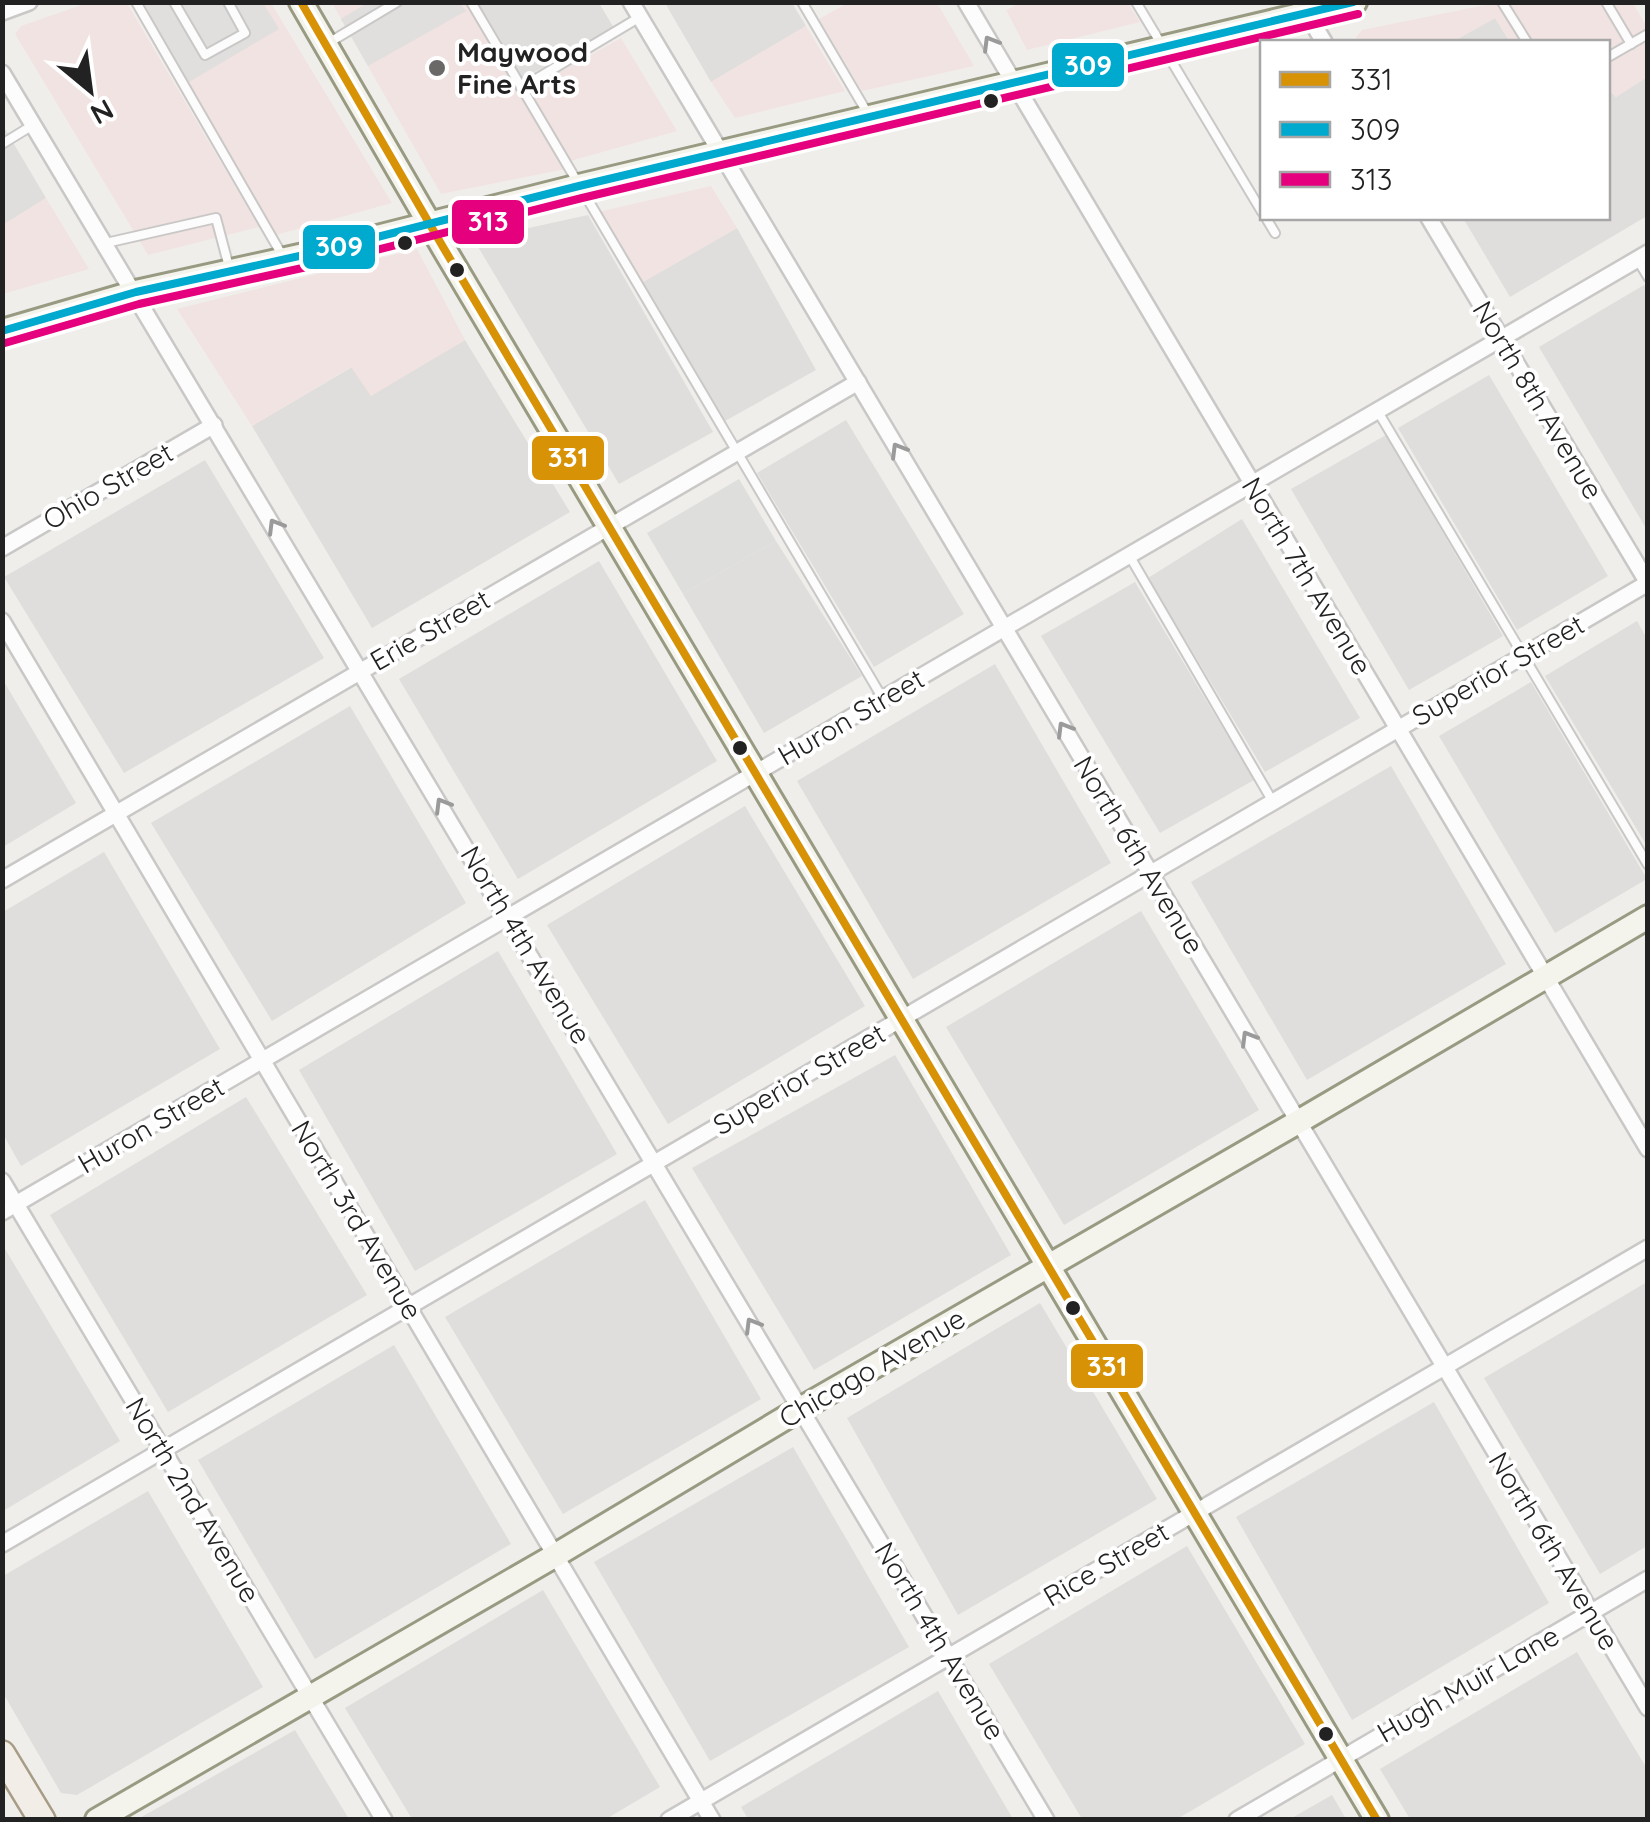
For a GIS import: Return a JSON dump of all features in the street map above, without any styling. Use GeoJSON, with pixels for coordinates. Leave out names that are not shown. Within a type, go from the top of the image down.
{"type":"FeatureCollection","features":[{"type":"Feature","properties":{"kind":"main road"},"geometry":{"type":"LineString","coordinates":[[302,2],[430,225],[1378,1820]]}},
{"type":"Feature","properties":{"kind":"main road"},"geometry":{"type":"LineString","coordinates":[[2,330],[136,292],[284,260],[1163,48],[1304,8],[1355,2]]}},
{"type":"Feature","properties":{"kind":"main road","name":"Chicago Avenue"},"geometry":{"type":"LineString","coordinates":[[97,1820],[1648,917]]}},
{"type":"Feature","properties":{"kind":"main road"},"geometry":{"type":"LineString","coordinates":[[2,1754],[42,1820]]}},
{"type":"Feature","properties":{"kind":"street"},"geometry":{"type":"LineString","coordinates":[[2,12],[29,2]]}},
{"type":"Feature","properties":{"kind":"street","name":"North 6th Avenue"},"geometry":{"type":"LineString","coordinates":[[631,2],[1648,1708]]}},
{"type":"Feature","properties":{"kind":"street","name":"North 7th Avenue"},"geometry":{"type":"LineString","coordinates":[[966,2],[1648,1149]]}},
{"type":"Feature","properties":{"kind":"street"},"geometry":{"type":"LineString","coordinates":[[1304,8],[1323,40]]}},
{"type":"Feature","properties":{"kind":"street","name":"North 4th Avenue"},"geometry":{"type":"LineString","coordinates":[[2,73],[1046,1820]]}},
{"type":"Feature","properties":{"kind":"street","name":"North 8th Avenue"},"geometry":{"type":"LineString","coordinates":[[1430,220],[1647,583]]}},
{"type":"Feature","properties":{"kind":"street","name":"Huron Street"},"geometry":{"type":"LineString","coordinates":[[9,1208],[1642,256]]}},
{"type":"Feature","properties":{"kind":"street","name":"Erie Street"},"geometry":{"type":"LineString","coordinates":[[2,880],[858,382]]}},
{"type":"Feature","properties":{"kind":"street","name":"Ohio Street"},"geometry":{"type":"LineString","coordinates":[[2,548],[214,424]]}},
{"type":"Feature","properties":{"kind":"street","name":"Superior Street"},"geometry":{"type":"LineString","coordinates":[[2,1544],[1647,583]]}},
{"type":"Feature","properties":{"kind":"street","name":"North 3rd Avenue"},"geometry":{"type":"LineString","coordinates":[[2,621],[712,1820]]}},
{"type":"Feature","properties":{"kind":"street","name":"North 2nd Avenue"},"geometry":{"type":"LineString","coordinates":[[2,1182],[9,1208],[163,1450],[384,1820]]}},
{"type":"Feature","properties":{"kind":"street","name":"Rice Street"},"geometry":{"type":"LineString","coordinates":[[668,1820],[1648,1248]]}},
{"type":"Feature","properties":{"kind":"street","name":"Hugh Muir Lane"},"geometry":{"type":"LineString","coordinates":[[1236,1820],[1648,1580]]}},
{"type":"Feature","properties":{"kind":"lane"},"geometry":{"type":"LineString","coordinates":[[136,2],[284,260]]}},
{"type":"Feature","properties":{"kind":"lane"},"geometry":{"type":"LineString","coordinates":[[174,2],[205,55],[245,33],[228,2]]}},
{"type":"Feature","properties":{"kind":"lane"},"geometry":{"type":"LineString","coordinates":[[326,44],[398,2]]}},
{"type":"Feature","properties":{"kind":"lane"},"geometry":{"type":"LineString","coordinates":[[471,2],[883,698]]}},
{"type":"Feature","properties":{"kind":"lane"},"geometry":{"type":"LineString","coordinates":[[802,2],[870,118]]}},
{"type":"Feature","properties":{"kind":"lane"},"geometry":{"type":"LineString","coordinates":[[1136,2],[1260,208]]}},
{"type":"Feature","properties":{"kind":"lane"},"geometry":{"type":"LineString","coordinates":[[1502,2],[1526,40]]}},
{"type":"Feature","properties":{"kind":"lane"},"geometry":{"type":"LineString","coordinates":[[1606,2],[1631,44]]}},
{"type":"Feature","properties":{"kind":"lane"},"geometry":{"type":"LineString","coordinates":[[521,88],[640,17]]}},
{"type":"Feature","properties":{"kind":"lane"},"geometry":{"type":"LineString","coordinates":[[1610,57],[1648,34]]}},
{"type":"Feature","properties":{"kind":"lane"},"geometry":{"type":"LineString","coordinates":[[2,144],[34,125]]}},
{"type":"Feature","properties":{"kind":"lane"},"geometry":{"type":"LineString","coordinates":[[106,244],[216,218],[230,271]]}},
{"type":"Feature","properties":{"kind":"lane"},"geometry":{"type":"LineString","coordinates":[[1267,220],[1275,233]]}},
{"type":"Feature","properties":{"kind":"lane"},"geometry":{"type":"LineString","coordinates":[[1642,256],[1648,278]]}},
{"type":"Feature","properties":{"kind":"lane"},"geometry":{"type":"LineString","coordinates":[[1377,410],[1648,866]]}},
{"type":"Feature","properties":{"kind":"lane"},"geometry":{"type":"LineString","coordinates":[[1129,555],[1273,802]]}},
{"type":"Feature","properties":{"kind":"shaded area"},"geometry":{"type":"Polygon","coordinates":[[[87,3],[127,3],[259,227],[148,255],[15,34],[21,26],[87,3]]]}},
{"type":"Feature","properties":{"kind":"shaded area"},"geometry":{"type":"Polygon","coordinates":[[[136,3],[271,3],[392,203],[272,236],[136,3]]]}},
{"type":"Feature","properties":{"kind":"shaded area"},"geometry":{"type":"Polygon","coordinates":[[[140,3],[263,3],[279,29],[184,85],[140,3]]]}},
{"type":"Feature","properties":{"kind":"shaded area"},"geometry":{"type":"Polygon","coordinates":[[[332,3],[466,3],[566,169],[441,194],[332,3]]]}},
{"type":"Feature","properties":{"kind":"shaded area"},"geometry":{"type":"Polygon","coordinates":[[[367,3],[460,3],[466,11],[368,66],[341,19],[367,3]]]}},
{"type":"Feature","properties":{"kind":"shaded area"},"geometry":{"type":"Polygon","coordinates":[[[475,3],[599,3],[614,28],[522,79],[475,3]]]}},
{"type":"Feature","properties":{"kind":"shaded area"},"geometry":{"type":"Polygon","coordinates":[[[665,3],[792,3],[806,26],[711,82],[665,3]]]}},
{"type":"Feature","properties":{"kind":"shaded area"},"geometry":{"type":"Polygon","coordinates":[[[848,3],[937,3],[974,66],[862,91],[819,19],[848,3]]]}},
{"type":"Feature","properties":{"kind":"shaded area"},"geometry":{"type":"Polygon","coordinates":[[[1020,3],[1128,3],[1140,22],[1027,50],[1006,10],[1020,3]]]}},
{"type":"Feature","properties":{"kind":"shaded area"},"geometry":{"type":"Polygon","coordinates":[[[1495,3],[1633,3],[1647,27],[1647,77],[1616,97],[1610,91],[1610,40],[1509,40],[1495,18],[1456,40],[1358,40],[1362,30],[1495,3]]]}},
{"type":"Feature","properties":{"kind":"shaded area"},"geometry":{"type":"Polygon","coordinates":[[[1495,18],[1509,40],[1456,40],[1495,18]]]}},
{"type":"Feature","properties":{"kind":"shaded area"},"geometry":{"type":"Polygon","coordinates":[[[806,26],[845,91],[735,118],[711,82],[806,26]]]}},
{"type":"Feature","properties":{"kind":"shaded area"},"geometry":{"type":"Polygon","coordinates":[[[621,38],[677,131],[567,162],[526,91],[621,38]]]}},
{"type":"Feature","properties":{"kind":"shaded area"},"geometry":{"type":"Polygon","coordinates":[[[1647,77],[1647,216],[1510,297],[1464,220],[1610,220],[1610,91],[1616,97],[1647,77]]]}},
{"type":"Feature","properties":{"kind":"shaded area"},"geometry":{"type":"Polygon","coordinates":[[[2,124],[46,198],[3,225],[2,225],[2,124]]]}},
{"type":"Feature","properties":{"kind":"shaded area"},"geometry":{"type":"Polygon","coordinates":[[[711,186],[737,228],[641,283],[598,212],[711,186]]]}},
{"type":"Feature","properties":{"kind":"shaded area"},"geometry":{"type":"Polygon","coordinates":[[[46,198],[89,269],[3,294],[3,225],[46,198]]]}},
{"type":"Feature","properties":{"kind":"shaded area"},"geometry":{"type":"Polygon","coordinates":[[[588,215],[713,432],[619,484],[474,240],[588,215]]]}},
{"type":"Feature","properties":{"kind":"shaded area"},"geometry":{"type":"Polygon","coordinates":[[[737,228],[816,370],[725,421],[641,283],[737,228]]]}},
{"type":"Feature","properties":{"kind":"shaded area"},"geometry":{"type":"Polygon","coordinates":[[[417,249],[465,340],[371,396],[351,367],[252,426],[177,309],[417,249]]]}},
{"type":"Feature","properties":{"kind":"shaded area"},"geometry":{"type":"Polygon","coordinates":[[[1644,285],[1648,291],[1647,530],[1539,347],[1644,285]]]}},
{"type":"Feature","properties":{"kind":"shaded area"},"geometry":{"type":"Polygon","coordinates":[[[465,340],[570,512],[372,628],[252,426],[352,367],[371,395],[465,340]]]}},
{"type":"Feature","properties":{"kind":"shaded area"},"geometry":{"type":"Polygon","coordinates":[[[1489,375],[1608,576],[1517,630],[1398,428],[1489,375]]]}},
{"type":"Feature","properties":{"kind":"shaded area"},"geometry":{"type":"Polygon","coordinates":[[[846,420],[964,614],[874,667],[757,473],[846,420]]]}},
{"type":"Feature","properties":{"kind":"shaded area"},"geometry":{"type":"Polygon","coordinates":[[[1386,435],[1503,636],[1409,690],[1291,489],[1386,435]]]}},
{"type":"Feature","properties":{"kind":"shaded area"},"geometry":{"type":"Polygon","coordinates":[[[205,460],[324,658],[124,773],[4,577],[205,460]]]}},
{"type":"Feature","properties":{"kind":"shaded area"},"geometry":{"type":"Polygon","coordinates":[[[739,479],[776,541],[683,594],[647,533],[739,479]]]}},
{"type":"Feature","properties":{"kind":"shaded area"},"geometry":{"type":"Polygon","coordinates":[[[1242,519],[1360,718],[1265,772],[1148,578],[1242,519]]]}},
{"type":"Feature","properties":{"kind":"shaded area"},"geometry":{"type":"Polygon","coordinates":[[[776,541],[862,676],[764,733],[683,594],[776,541]]]}},
{"type":"Feature","properties":{"kind":"shaded area"},"geometry":{"type":"Polygon","coordinates":[[[599,561],[717,761],[518,879],[399,679],[599,561]]]}},
{"type":"Feature","properties":{"kind":"shaded area"},"geometry":{"type":"Polygon","coordinates":[[[1135,582],[1254,780],[1160,833],[1041,636],[1135,582]]]}},
{"type":"Feature","properties":{"kind":"shaded area"},"geometry":{"type":"Polygon","coordinates":[[[1637,621],[1647,639],[1647,846],[1545,676],[1637,621]]]}},
{"type":"Feature","properties":{"kind":"shaded area"},"geometry":{"type":"Polygon","coordinates":[[[995,664],[1111,863],[913,979],[797,781],[995,664]]]}},
{"type":"Feature","properties":{"kind":"shaded area"},"geometry":{"type":"Polygon","coordinates":[[[3,680],[76,803],[2,847],[3,680]]]}},
{"type":"Feature","properties":{"kind":"shaded area"},"geometry":{"type":"Polygon","coordinates":[[[1531,682],[1647,879],[1555,933],[1439,736],[1531,682]]]}},
{"type":"Feature","properties":{"kind":"shaded area"},"geometry":{"type":"Polygon","coordinates":[[[350,706],[466,903],[272,1021],[151,823],[350,706]]]}},
{"type":"Feature","properties":{"kind":"shaded area"},"geometry":{"type":"Polygon","coordinates":[[[1391,766],[1506,964],[1307,1080],[1191,882],[1391,766]]]}},
{"type":"Feature","properties":{"kind":"shaded area"},"geometry":{"type":"Polygon","coordinates":[[[745,806],[865,1006],[668,1124],[547,925],[745,806]]]}},
{"type":"Feature","properties":{"kind":"shaded area"},"geometry":{"type":"Polygon","coordinates":[[[104,852],[220,1049],[21,1166],[3,1134],[3,912],[104,852]]]}},
{"type":"Feature","properties":{"kind":"shaded area"},"geometry":{"type":"Polygon","coordinates":[[[1141,911],[1259,1110],[1064,1225],[946,1027],[1141,911]]]}},
{"type":"Feature","properties":{"kind":"shaded area"},"geometry":{"type":"Polygon","coordinates":[[[498,951],[617,1154],[415,1271],[299,1070],[498,951]]]}},
{"type":"Feature","properties":{"kind":"shaded area"},"geometry":{"type":"Polygon","coordinates":[[[895,1055],[1011,1255],[814,1370],[692,1168],[895,1055]]]}},
{"type":"Feature","properties":{"kind":"shaded area"},"geometry":{"type":"Polygon","coordinates":[[[246,1097],[367,1295],[168,1412],[50,1215],[246,1097]]]}},
{"type":"Feature","properties":{"kind":"shaded area"},"geometry":{"type":"Polygon","coordinates":[[[645,1200],[761,1399],[563,1514],[445,1317],[645,1200]]]}},
{"type":"Feature","properties":{"kind":"shaded area"},"geometry":{"type":"Polygon","coordinates":[[[2,1244],[120,1441],[3,1511],[2,1511],[2,1244]]]}},
{"type":"Feature","properties":{"kind":"shaded area"},"geometry":{"type":"Polygon","coordinates":[[[1647,1282],[1647,1546],[1600,1574],[1484,1378],[1647,1282]]]}},
{"type":"Feature","properties":{"kind":"shaded area"},"geometry":{"type":"Polygon","coordinates":[[[1040,1303],[1157,1499],[958,1615],[847,1418],[1040,1303]]]}},
{"type":"Feature","properties":{"kind":"shaded area"},"geometry":{"type":"Polygon","coordinates":[[[394,1345],[511,1544],[315,1659],[198,1460],[394,1345]]]}},
{"type":"Feature","properties":{"kind":"shaded area"},"geometry":{"type":"Polygon","coordinates":[[[1434,1402],[1549,1603],[1352,1720],[1236,1517],[1434,1402]]]}},
{"type":"Feature","properties":{"kind":"shaded area"},"geometry":{"type":"Polygon","coordinates":[[[793,1447],[909,1647],[710,1761],[594,1562],[793,1447]]]}},
{"type":"Feature","properties":{"kind":"shaded area"},"geometry":{"type":"Polygon","coordinates":[[[148,1491],[263,1687],[77,1795],[61,1793],[3,1693],[3,1576],[148,1491]]]}},
{"type":"Feature","properties":{"kind":"shaded area"},"geometry":{"type":"Polygon","coordinates":[[[1187,1546],[1305,1744],[1177,1819],[1082,1819],[989,1664],[1187,1546]]]}},
{"type":"Feature","properties":{"kind":"shaded area"},"geometry":{"type":"Polygon","coordinates":[[[543,1590],[660,1787],[606,1819],[412,1819],[345,1708],[543,1590]]]}},
{"type":"Feature","properties":{"kind":"shaded area"},"geometry":{"type":"Polygon","coordinates":[[[1577,1652],[1647,1769],[1647,1819],[1410,1819],[1380,1769],[1577,1652]]]}},
{"type":"Feature","properties":{"kind":"shaded area"},"geometry":{"type":"Polygon","coordinates":[[[938,1691],[1013,1819],[748,1819],[741,1807],[938,1691]]]}},
{"type":"Feature","properties":{"kind":"shaded area"},"geometry":{"type":"Polygon","coordinates":[[[295,1730],[349,1819],[138,1819],[295,1730]]]}},
{"type":"Feature","properties":{"kind":"shaded area"},"geometry":{"type":"Polygon","coordinates":[[[1332,1795],[1346,1819],[1290,1819],[1332,1795]]]}},
{"type":"Feature","properties":{"kind":"transit line","name":"331"},"geometry":{"type":"LineString","coordinates":[[301,2],[1377,1820]]}},
{"type":"Feature","properties":{"kind":"transit line","name":"309"},"geometry":{"type":"LineString","coordinates":[[2,331],[136,292],[322,251],[1353,2]]}},
{"type":"Feature","properties":{"kind":"transit line","name":"313"},"geometry":{"type":"LineString","coordinates":[[5,343],[139,304],[325,263],[1358,14]]}},
{"type":"Feature","properties":{"kind":"place","name":"Maywood Fine Arts"},"geometry":{"type":"Point","coordinates":[437,68]}}]}
